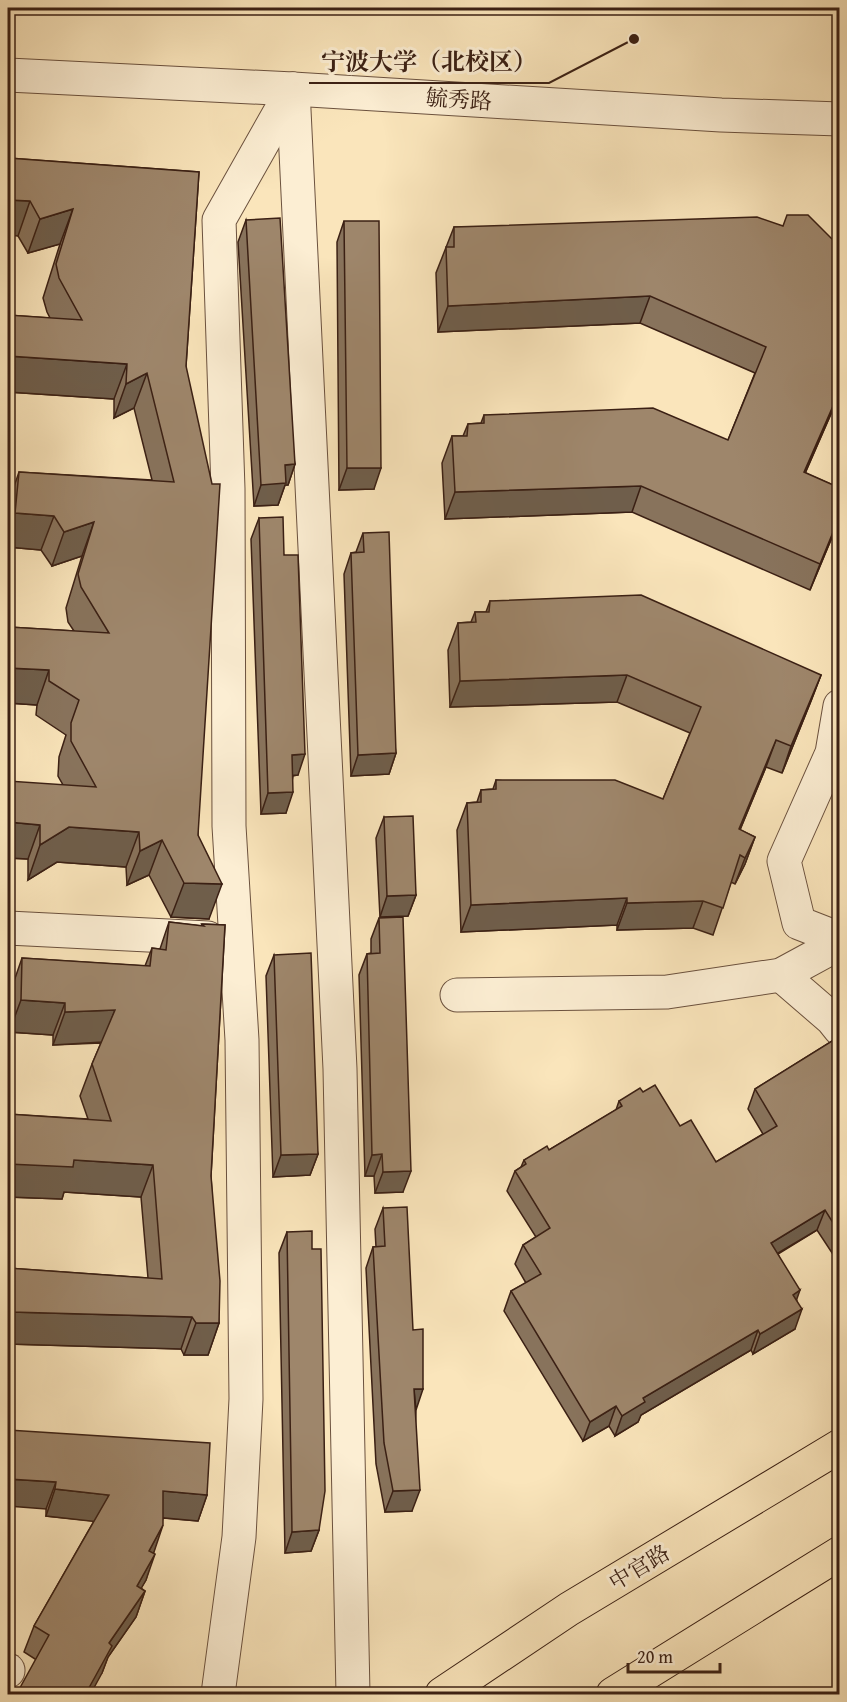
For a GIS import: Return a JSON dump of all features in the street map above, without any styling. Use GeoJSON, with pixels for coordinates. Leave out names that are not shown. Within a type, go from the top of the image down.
{"type":"FeatureCollection","features":[{"type":"Feature","properties":{"kind":"main road","name":"中官路"},"geometry":{"type":"LineString","coordinates":[[442,1695],[569,1609],[840,1446]]}},
{"type":"Feature","properties":{"kind":"main road"},"geometry":{"type":"LineString","coordinates":[[613,1695],[840,1553]]}},
{"type":"Feature","properties":{"kind":"street","name":"毓秀路"},"geometry":{"type":"LineString","coordinates":[[8,75],[293,89],[721,116],[840,119]]}},
{"type":"Feature","properties":{"kind":"street"},"geometry":{"type":"LineString","coordinates":[[218,1695],[239,1537],[246,1399],[242,1040],[229,826],[228,489],[219,220],[293,89]]}},
{"type":"Feature","properties":{"kind":"street"},"geometry":{"type":"LineString","coordinates":[[293,89],[340,1069],[354,1695]]}},
{"type":"Feature","properties":{"kind":"street"},"geometry":{"type":"LineString","coordinates":[[840,706],[832,753],[784,861],[799,923],[840,941]]}},
{"type":"Feature","properties":{"kind":"street"},"geometry":{"type":"LineString","coordinates":[[8,928],[236,939]]}},
{"type":"Feature","properties":{"kind":"street"},"geometry":{"type":"LineString","coordinates":[[457,995],[667,992],[781,975],[840,941]]}},
{"type":"Feature","properties":{"kind":"street"},"geometry":{"type":"LineString","coordinates":[[781,975],[832,1019],[840,1029]]}},
{"type":"Feature","properties":{"kind":"building"},"geometry":{"type":"Polygon","coordinates":[[[8,158],[199,172],[186,366],[212,484],[220,484],[198,835],[222,884],[184,883],[162,840],[140,851],[139,832],[69,827],[40,845],[40,825],[8,822],[8,781],[96,787],[71,741],[71,723],[79,700],[49,681],[49,670],[8,668],[9,627],[109,633],[81,587],[78,574],[94,522],[64,532],[54,516],[15,513],[19,472],[174,482],[147,373],[126,384],[127,364],[8,356],[8,315],[82,320],[59,278],[56,264],[73,209],[40,219],[30,201],[8,200],[8,158]]]}},
{"type":"Feature","properties":{"kind":"building"},"geometry":{"type":"Polygon","coordinates":[[[787,215],[808,215],[840,247],[840,390],[804,472],[840,488],[840,515],[820,564],[641,486],[455,492],[452,436],[467,436],[468,424],[484,423],[484,415],[653,408],[728,440],[766,347],[650,296],[448,306],[446,247],[454,247],[454,227],[757,217],[783,226],[787,215]]]}},
{"type":"Feature","properties":{"kind":"building"},"geometry":{"type":"Polygon","coordinates":[[[280,218],[295,464],[285,465],[286,483],[261,485],[246,220],[280,218]]]}},
{"type":"Feature","properties":{"kind":"building"},"geometry":{"type":"Polygon","coordinates":[[[344,221],[379,221],[381,468],[347,468],[344,221]]]}},
{"type":"Feature","properties":{"kind":"building"},"geometry":{"type":"Polygon","coordinates":[[[283,517],[284,555],[298,555],[305,754],[292,755],[293,792],[268,793],[259,518],[283,517]]]}},
{"type":"Feature","properties":{"kind":"building"},"geometry":{"type":"Polygon","coordinates":[[[389,532],[396,753],[358,755],[351,553],[364,552],[363,533],[389,532]]]}},
{"type":"Feature","properties":{"kind":"building"},"geometry":{"type":"Polygon","coordinates":[[[641,595],[821,675],[791,746],[776,740],[739,829],[755,837],[745,858],[740,855],[723,908],[703,901],[627,903],[627,898],[471,905],[467,803],[481,802],[481,790],[496,789],[496,780],[615,780],[663,799],[701,707],[627,675],[460,681],[458,623],[476,622],[475,612],[489,612],[490,601],[641,595]]]}},
{"type":"Feature","properties":{"kind":"building"},"geometry":{"type":"Polygon","coordinates":[[[413,816],[416,895],[387,896],[384,817],[413,816]]]}},
{"type":"Feature","properties":{"kind":"building"},"geometry":{"type":"Polygon","coordinates":[[[403,917],[411,1171],[383,1172],[382,1154],[372,1155],[367,954],[380,953],[379,918],[403,917]]]}},
{"type":"Feature","properties":{"kind":"building"},"geometry":{"type":"Polygon","coordinates":[[[169,922],[204,926],[202,924],[225,925],[211,1176],[220,1281],[219,1323],[196,1323],[192,1317],[11,1312],[8,1309],[8,1268],[162,1279],[153,1165],[74,1160],[73,1167],[8,1164],[8,1114],[111,1121],[92,1064],[115,1010],[65,1012],[65,1003],[21,1000],[22,958],[150,966],[152,948],[166,950],[169,922]]]}},
{"type":"Feature","properties":{"kind":"building"},"geometry":{"type":"Polygon","coordinates":[[[311,953],[318,1154],[281,1155],[274,955],[311,953]]]}},
{"type":"Feature","properties":{"kind":"building"},"geometry":{"type":"Polygon","coordinates":[[[840,1036],[840,1234],[825,1210],[771,1243],[800,1290],[793,1295],[802,1309],[760,1334],[758,1330],[643,1398],[645,1402],[622,1416],[616,1406],[590,1422],[511,1291],[541,1274],[523,1245],[550,1228],[515,1171],[526,1164],[524,1160],[547,1146],[549,1150],[622,1106],[619,1101],[640,1088],[643,1092],[655,1085],[680,1126],[691,1120],[716,1162],[777,1126],[755,1089],[840,1036]]]}},
{"type":"Feature","properties":{"kind":"building"},"geometry":{"type":"Polygon","coordinates":[[[407,1207],[413,1330],[423,1329],[423,1389],[414,1389],[420,1490],[393,1491],[384,1443],[373,1247],[385,1246],[383,1208],[407,1207]]]}},
{"type":"Feature","properties":{"kind":"building"},"geometry":{"type":"Polygon","coordinates":[[[312,1231],[312,1249],[321,1249],[325,1491],[319,1530],[292,1532],[287,1232],[312,1231]]]}},
{"type":"Feature","properties":{"kind":"building"},"geometry":{"type":"Polygon","coordinates":[[[8,1430],[210,1443],[207,1495],[163,1491],[163,1525],[149,1551],[155,1554],[137,1586],[145,1591],[109,1643],[112,1646],[85,1695],[16,1695],[49,1635],[34,1626],[109,1495],[55,1489],[56,1482],[8,1479],[8,1430]]]}},
{"type":"Feature","properties":{"kind":"place","name":"宁波大学（北校区）"},"geometry":{"type":"Point","coordinates":[634,39]}}]}
